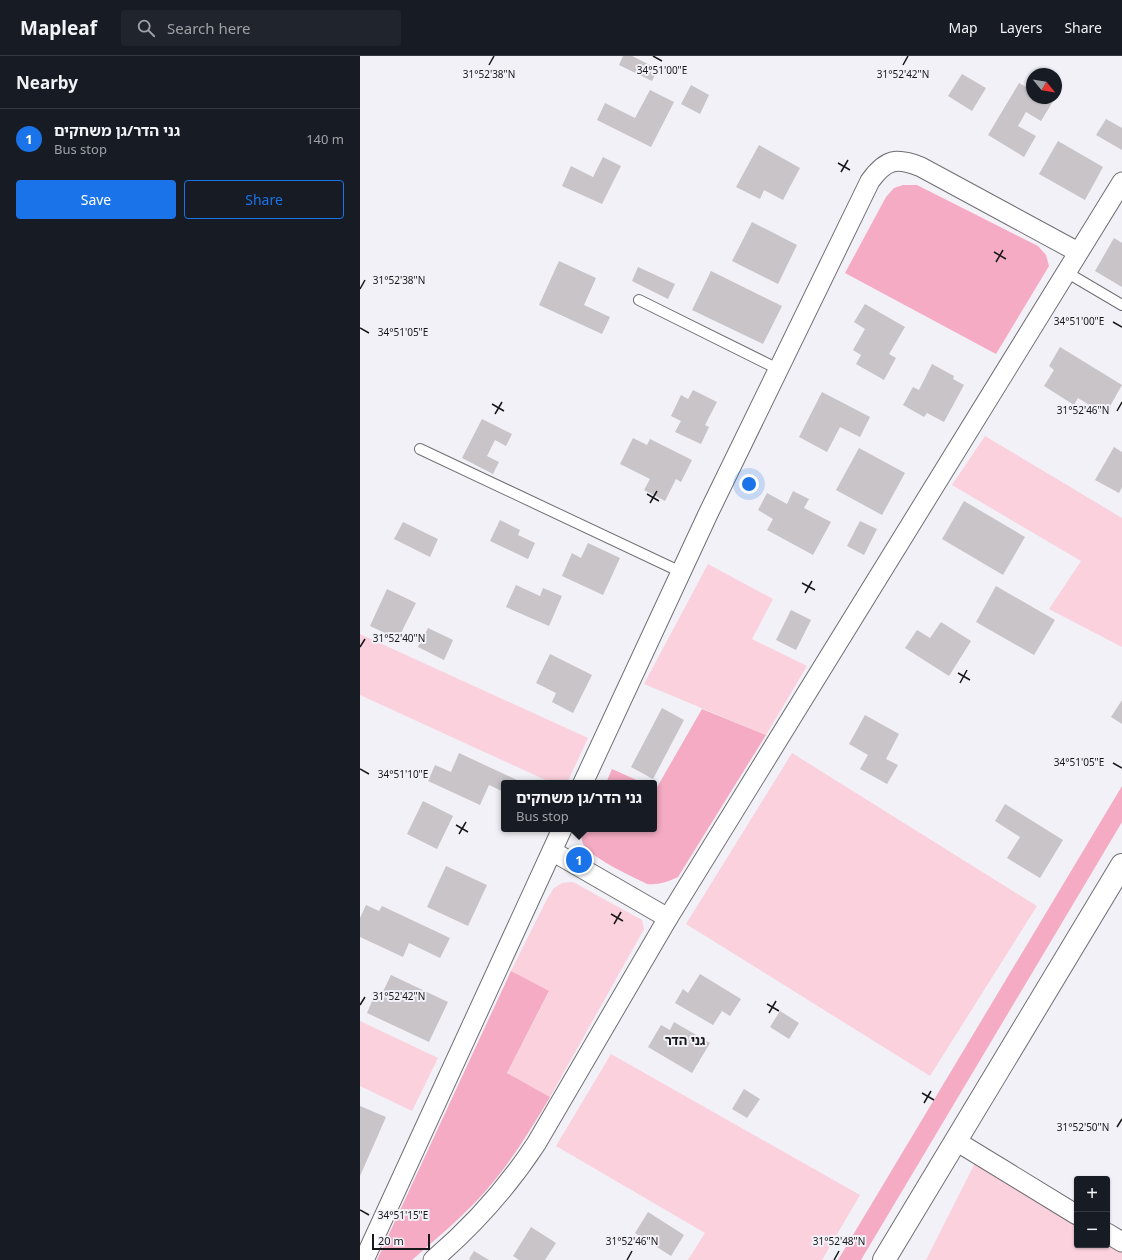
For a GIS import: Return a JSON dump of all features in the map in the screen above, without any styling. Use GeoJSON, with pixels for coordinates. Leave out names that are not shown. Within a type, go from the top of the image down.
{"type":"FeatureCollection","features":[{"type":"Feature","properties":{"kind":"main road"},"geometry":{"type":"LineString","coordinates":[[884,1260],[1122,865]]}},
{"type":"Feature","properties":{"kind":"street"},"geometry":{"type":"LineString","coordinates":[[584,780],[681,572],[778,369],[870,181],[884,165],[890,162],[900,161],[912,163],[921,167],[1078,252]]}},
{"type":"Feature","properties":{"kind":"street"},"geometry":{"type":"LineString","coordinates":[[433,1260],[457,1240],[480,1217],[519,1169],[555,1112],[668,918],[1122,182]]}},
{"type":"Feature","properties":{"kind":"street"},"geometry":{"type":"LineString","coordinates":[[364,1260],[561,832]]}},
{"type":"Feature","properties":{"kind":"street"},"geometry":{"type":"LineString","coordinates":[[552,850],[668,918]]}},
{"type":"Feature","properties":{"kind":"street"},"geometry":{"type":"LineString","coordinates":[[956,1141],[1074,1213]]}},
{"type":"Feature","properties":{"kind":"street"},"geometry":{"type":"LineString","coordinates":[[1110,1235],[1122,1242]]}},
{"type":"Feature","properties":{"kind":"lane"},"geometry":{"type":"LineString","coordinates":[[1066,272],[1122,305]]}},
{"type":"Feature","properties":{"kind":"lane"},"geometry":{"type":"LineString","coordinates":[[639,300],[778,369]]}},
{"type":"Feature","properties":{"kind":"lane"},"geometry":{"type":"LineString","coordinates":[[420,449],[681,572]]}},
{"type":"Feature","properties":{"kind":"shaded area"},"geometry":{"type":"Polygon","coordinates":[[[903,185],[917,185],[1038,246],[1046,255],[1049,266],[996,354],[845,273],[886,197],[894,188],[903,185]]]}},
{"type":"Feature","properties":{"kind":"shaded area"},"geometry":{"type":"Polygon","coordinates":[[[985,436],[1122,518],[1122,647],[1049,609],[1081,561],[952,485],[985,436]]]}},
{"type":"Feature","properties":{"kind":"shaded area"},"geometry":{"type":"Polygon","coordinates":[[[708,564],[773,599],[752,639],[807,666],[766,735],[644,684],[708,564]]]}},
{"type":"Feature","properties":{"kind":"shaded area"},"geometry":{"type":"Polygon","coordinates":[[[360,634],[588,738],[568,780],[545,780],[360,695],[360,634]]]}},
{"type":"Feature","properties":{"kind":"shaded area"},"geometry":{"type":"Polygon","coordinates":[[[702,709],[766,735],[678,877],[663,883],[647,884],[600,859],[585,847],[582,837],[583,832],[657,832],[657,787],[702,709]]]}},
{"type":"Feature","properties":{"kind":"shaded area"},"geometry":{"type":"Polygon","coordinates":[[[792,753],[1037,906],[930,1076],[686,924],[792,753]]]}},
{"type":"Feature","properties":{"kind":"shaded area"},"geometry":{"type":"Polygon","coordinates":[[[612,769],[636,780],[607,780],[612,769]]]}},
{"type":"Feature","properties":{"kind":"shaded area"},"geometry":{"type":"Polygon","coordinates":[[[1122,786],[1122,822],[861,1260],[838,1260],[1122,786]]]}},
{"type":"Feature","properties":{"kind":"shaded area"},"geometry":{"type":"Polygon","coordinates":[[[573,882],[642,920],[644,929],[550,1097],[507,1073],[549,992],[511,971],[554,888],[562,883],[573,882]]]}},
{"type":"Feature","properties":{"kind":"shaded area"},"geometry":{"type":"Polygon","coordinates":[[[511,971],[549,991],[507,1073],[550,1097],[509,1161],[485,1192],[465,1213],[412,1260],[377,1260],[511,971]]]}},
{"type":"Feature","properties":{"kind":"shaded area"},"geometry":{"type":"Polygon","coordinates":[[[360,1021],[438,1058],[412,1111],[360,1086],[360,1021]]]}},
{"type":"Feature","properties":{"kind":"shaded area"},"geometry":{"type":"Polygon","coordinates":[[[611,1054],[860,1195],[822,1260],[688,1260],[705,1233],[556,1146],[611,1054]]]}},
{"type":"Feature","properties":{"kind":"shaded area"},"geometry":{"type":"Polygon","coordinates":[[[977,1159],[1074,1220],[1074,1248],[1110,1248],[1110,1243],[1122,1251],[1122,1260],[926,1260],[977,1159]]]}},
{"type":"Feature","properties":{"kind":"building"},"geometry":{"type":"Polygon","coordinates":[[[623,56],[632,56],[658,69],[652,81],[619,65],[623,56]]]}},
{"type":"Feature","properties":{"kind":"building"},"geometry":{"type":"Polygon","coordinates":[[[962,74],[986,88],[972,111],[948,96],[962,74]]]}},
{"type":"Feature","properties":{"kind":"building"},"geometry":{"type":"Polygon","coordinates":[[[1019,83],[1026,87],[1026,104],[1051,104],[1041,121],[1026,112],[1018,126],[1036,136],[1024,157],[988,135],[1019,83]]]}},
{"type":"Feature","properties":{"kind":"building"},"geometry":{"type":"Polygon","coordinates":[[[691,85],[709,95],[700,114],[681,104],[691,85]]]}},
{"type":"Feature","properties":{"kind":"building"},"geometry":{"type":"Polygon","coordinates":[[[650,90],[674,102],[651,147],[597,120],[605,103],[635,118],[650,90]]]}},
{"type":"Feature","properties":{"kind":"building"},"geometry":{"type":"Polygon","coordinates":[[[1106,119],[1122,128],[1122,150],[1096,135],[1106,119]]]}},
{"type":"Feature","properties":{"kind":"building"},"geometry":{"type":"Polygon","coordinates":[[[1058,141],[1103,167],[1085,200],[1039,174],[1058,141]]]}},
{"type":"Feature","properties":{"kind":"building"},"geometry":{"type":"Polygon","coordinates":[[[759,145],[800,168],[783,200],[764,190],[760,199],[736,187],[759,145]]]}},
{"type":"Feature","properties":{"kind":"building"},"geometry":{"type":"Polygon","coordinates":[[[603,157],[621,166],[602,204],[562,186],[571,166],[593,177],[603,157]]]}},
{"type":"Feature","properties":{"kind":"building"},"geometry":{"type":"Polygon","coordinates":[[[752,222],[797,245],[778,284],[732,261],[752,222]]]}},
{"type":"Feature","properties":{"kind":"building"},"geometry":{"type":"Polygon","coordinates":[[[1114,238],[1122,243],[1122,287],[1095,271],[1114,238]]]}},
{"type":"Feature","properties":{"kind":"building"},"geometry":{"type":"Polygon","coordinates":[[[559,261],[596,278],[584,305],[610,317],[602,334],[539,305],[559,261]]]}},
{"type":"Feature","properties":{"kind":"building"},"geometry":{"type":"Polygon","coordinates":[[[638,267],[675,284],[668,299],[632,281],[638,267]]]}},
{"type":"Feature","properties":{"kind":"building"},"geometry":{"type":"Polygon","coordinates":[[[711,271],[782,306],[763,344],[692,310],[711,271]]]}},
{"type":"Feature","properties":{"kind":"building"},"geometry":{"type":"Polygon","coordinates":[[[865,304],[905,327],[889,354],[896,358],[884,380],[856,364],[861,355],[853,350],[865,329],[854,322],[865,304]]]}},
{"type":"Feature","properties":{"kind":"building"},"geometry":{"type":"Polygon","coordinates":[[[1060,347],[1122,385],[1105,415],[1078,398],[1074,405],[1044,386],[1054,370],[1049,366],[1060,347]]]}},
{"type":"Feature","properties":{"kind":"building"},"geometry":{"type":"Polygon","coordinates":[[[932,364],[954,376],[953,379],[964,385],[944,422],[927,413],[924,417],[903,405],[913,387],[919,390],[932,364]]]}},
{"type":"Feature","properties":{"kind":"building"},"geometry":{"type":"Polygon","coordinates":[[[693,390],[717,402],[705,425],[709,427],[701,444],[675,432],[681,421],[671,416],[681,395],[688,399],[693,390]]]}},
{"type":"Feature","properties":{"kind":"building"},"geometry":{"type":"Polygon","coordinates":[[[822,392],[870,417],[860,437],[840,427],[827,452],[799,437],[822,392]]]}},
{"type":"Feature","properties":{"kind":"building"},"geometry":{"type":"Polygon","coordinates":[[[482,419],[512,434],[506,446],[495,440],[487,456],[499,462],[493,474],[462,458],[482,419]]]}},
{"type":"Feature","properties":{"kind":"building"},"geometry":{"type":"Polygon","coordinates":[[[633,438],[647,445],[650,439],[692,460],[681,482],[676,479],[665,501],[644,490],[650,479],[620,464],[633,438]]]}},
{"type":"Feature","properties":{"kind":"building"},"geometry":{"type":"Polygon","coordinates":[[[1114,447],[1122,452],[1122,487],[1119,493],[1095,480],[1114,447]]]}},
{"type":"Feature","properties":{"kind":"building"},"geometry":{"type":"Polygon","coordinates":[[[859,448],[905,473],[882,515],[836,490],[859,448]]]}},
{"type":"Feature","properties":{"kind":"building"},"geometry":{"type":"Polygon","coordinates":[[[793,491],[809,499],[804,508],[831,522],[813,555],[767,530],[773,519],[758,510],[767,493],[787,504],[793,491]]]}},
{"type":"Feature","properties":{"kind":"building"},"geometry":{"type":"Polygon","coordinates":[[[964,501],[1025,537],[1003,575],[942,539],[964,501]]]}},
{"type":"Feature","properties":{"kind":"building"},"geometry":{"type":"Polygon","coordinates":[[[500,520],[520,530],[518,535],[535,543],[528,559],[490,541],[500,520]]]}},
{"type":"Feature","properties":{"kind":"building"},"geometry":{"type":"Polygon","coordinates":[[[860,521],[877,529],[864,555],[847,546],[860,521]]]}},
{"type":"Feature","properties":{"kind":"building"},"geometry":{"type":"Polygon","coordinates":[[[403,522],[438,539],[430,557],[394,539],[403,522]]]}},
{"type":"Feature","properties":{"kind":"building"},"geometry":{"type":"Polygon","coordinates":[[[588,543],[620,558],[603,595],[562,576],[572,553],[581,558],[588,543]]]}},
{"type":"Feature","properties":{"kind":"building"},"geometry":{"type":"Polygon","coordinates":[[[516,585],[540,596],[543,588],[562,596],[549,626],[506,607],[516,585]]]}},
{"type":"Feature","properties":{"kind":"building"},"geometry":{"type":"Polygon","coordinates":[[[996,586],[1055,620],[1034,655],[976,622],[996,586]]]}},
{"type":"Feature","properties":{"kind":"building"},"geometry":{"type":"Polygon","coordinates":[[[387,589],[416,603],[398,639],[370,626],[387,589]]]}},
{"type":"Feature","properties":{"kind":"building"},"geometry":{"type":"Polygon","coordinates":[[[791,610],[811,620],[796,650],[776,640],[791,610]]]}},
{"type":"Feature","properties":{"kind":"building"},"geometry":{"type":"Polygon","coordinates":[[[941,622],[971,641],[949,676],[905,648],[917,630],[930,638],[941,622]]]}},
{"type":"Feature","properties":{"kind":"building"},"geometry":{"type":"Polygon","coordinates":[[[428,628],[453,640],[444,660],[418,647],[428,628]]]}},
{"type":"Feature","properties":{"kind":"building"},"geometry":{"type":"Polygon","coordinates":[[[550,654],[592,675],[573,713],[552,702],[556,693],[536,683],[550,654]]]}},
{"type":"Feature","properties":{"kind":"building"},"geometry":{"type":"Polygon","coordinates":[[[1122,700],[1122,724],[1111,717],[1122,700]]]}},
{"type":"Feature","properties":{"kind":"building"},"geometry":{"type":"Polygon","coordinates":[[[662,708],[684,720],[653,779],[631,767],[662,708]]]}},
{"type":"Feature","properties":{"kind":"building"},"geometry":{"type":"Polygon","coordinates":[[[865,715],[899,734],[886,759],[898,765],[887,784],[860,769],[868,755],[849,744],[865,715]]]}},
{"type":"Feature","properties":{"kind":"building"},"geometry":{"type":"Polygon","coordinates":[[[459,753],[517,780],[501,780],[501,791],[489,785],[480,805],[428,781],[435,765],[451,772],[459,753]]]}},
{"type":"Feature","properties":{"kind":"building"},"geometry":{"type":"Polygon","coordinates":[[[423,801],[453,816],[437,849],[407,834],[423,801]]]}},
{"type":"Feature","properties":{"kind":"building"},"geometry":{"type":"Polygon","coordinates":[[[1005,804],[1063,840],[1040,878],[1007,858],[1020,837],[995,821],[1005,804]]]}},
{"type":"Feature","properties":{"kind":"building"},"geometry":{"type":"Polygon","coordinates":[[[446,866],[487,885],[468,926],[427,907],[446,866]]]}},
{"type":"Feature","properties":{"kind":"building"},"geometry":{"type":"Polygon","coordinates":[[[366,905],[379,911],[382,906],[450,938],[440,958],[409,943],[403,957],[360,937],[360,918],[366,905]]]}},
{"type":"Feature","properties":{"kind":"building"},"geometry":{"type":"Polygon","coordinates":[[[700,974],[741,999],[730,1016],[722,1011],[713,1025],[675,1003],[683,989],[688,993],[700,974]]]}},
{"type":"Feature","properties":{"kind":"building"},"geometry":{"type":"Polygon","coordinates":[[[391,975],[448,1002],[429,1042],[367,1013],[373,999],[378,1002],[391,975]]]}},
{"type":"Feature","properties":{"kind":"building"},"geometry":{"type":"Polygon","coordinates":[[[780,1011],[799,1023],[789,1039],[770,1027],[780,1011]]]}},
{"type":"Feature","properties":{"kind":"building"},"geometry":{"type":"Polygon","coordinates":[[[674,1022],[710,1043],[692,1073],[648,1047],[661,1025],[670,1030],[674,1022]]]}},
{"type":"Feature","properties":{"kind":"building"},"geometry":{"type":"Polygon","coordinates":[[[744,1089],[760,1099],[747,1118],[732,1109],[744,1089]]]}},
{"type":"Feature","properties":{"kind":"building"},"geometry":{"type":"Polygon","coordinates":[[[360,1106],[386,1117],[360,1176],[360,1106]]]}},
{"type":"Feature","properties":{"kind":"building"},"geometry":{"type":"Polygon","coordinates":[[[648,1212],[684,1235],[671,1256],[635,1233],[648,1212]]]}},
{"type":"Feature","properties":{"kind":"building"},"geometry":{"type":"Polygon","coordinates":[[[531,1227],[556,1243],[545,1260],[519,1260],[513,1256],[531,1227]]]}},
{"type":"Feature","properties":{"kind":"building"},"geometry":{"type":"Polygon","coordinates":[[[474,1251],[489,1260],[469,1259],[474,1251]]]}},
{"type":"Feature","properties":{"kind":"place","name":"גני הדר/גן משחקים"},"geometry":{"type":"Point","coordinates":[579,860]}},
{"type":"Feature","properties":{"kind":"district","name":"גני הדר"},"geometry":{"type":"Point","coordinates":[685,1040]}}]}
